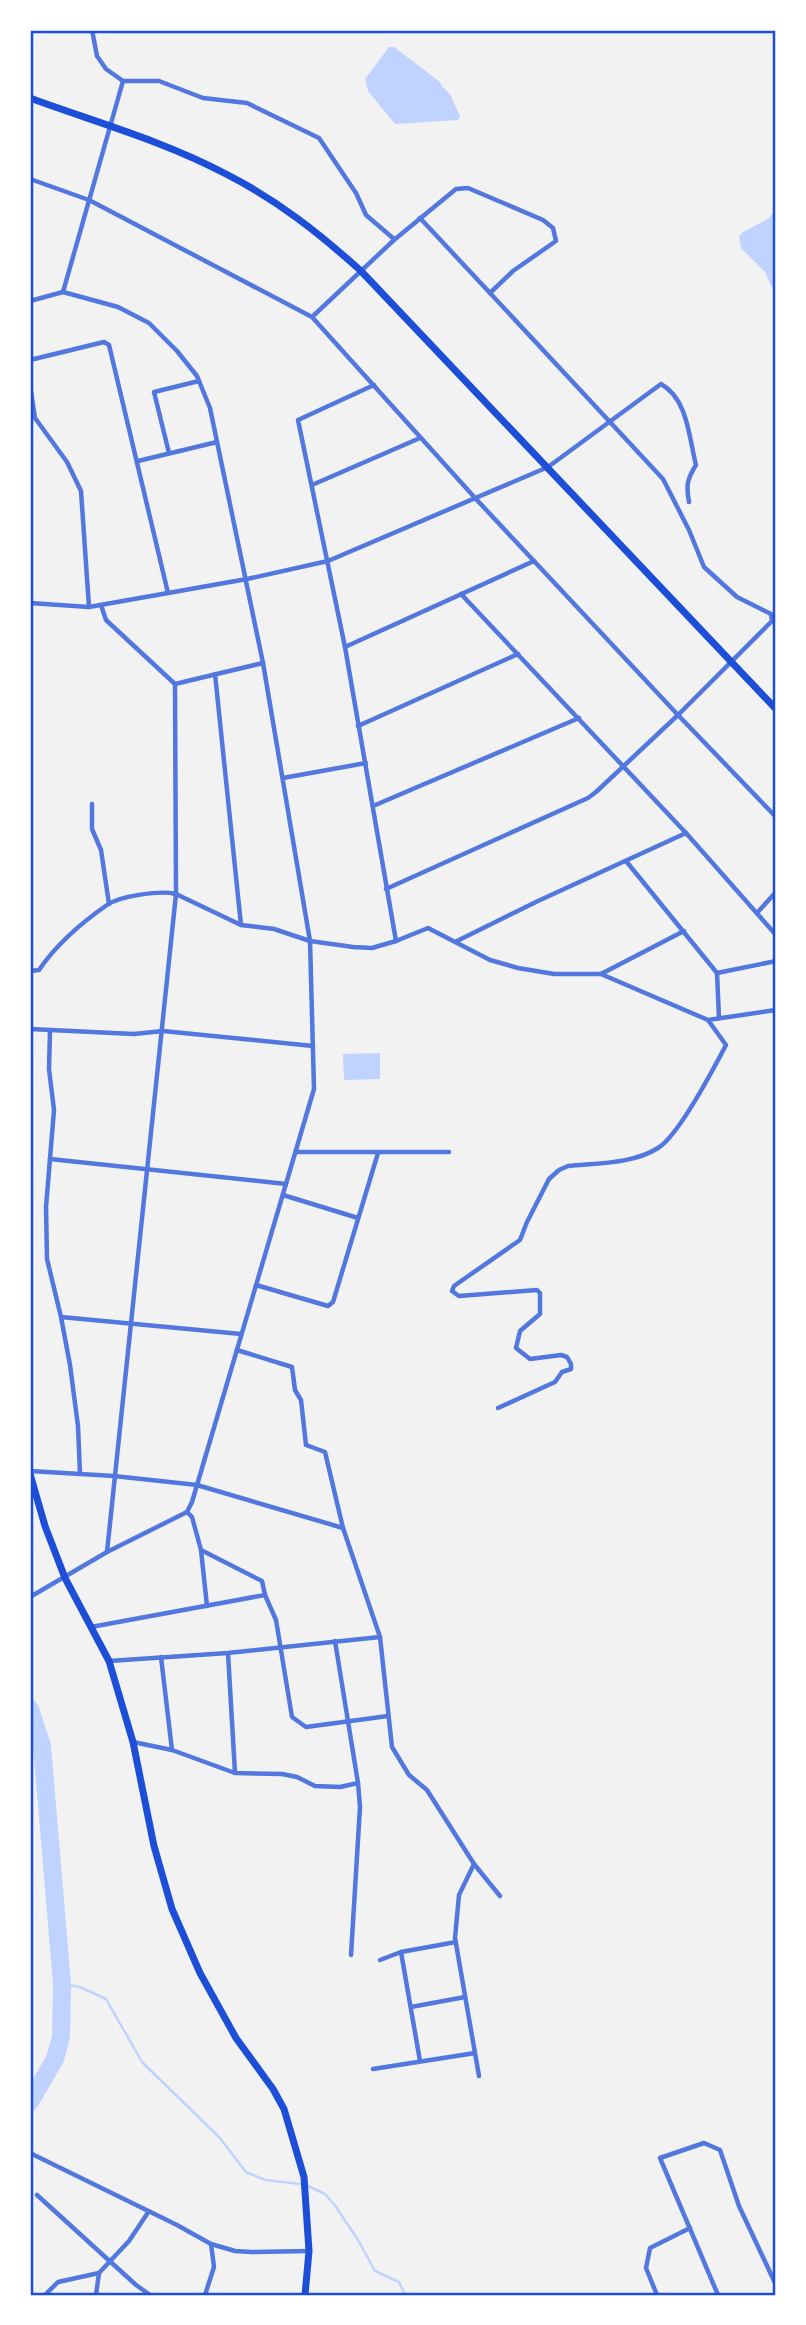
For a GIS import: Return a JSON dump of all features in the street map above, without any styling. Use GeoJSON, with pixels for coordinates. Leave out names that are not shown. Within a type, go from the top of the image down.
{"type":"FeatureCollection","features":[{"type":"Feature","properties":{"kind":"main road"},"geometry":{"type":"LineString","coordinates":[[30,98],[176,151],[225,173],[316,231],[361,271],[776,709]]}},
{"type":"Feature","properties":{"kind":"main road"},"geometry":{"type":"LineString","coordinates":[[30,1473],[45,1526],[65,1578],[109,1661],[133,1742],[154,1846],[172,1909],[200,1973],[236,2038],[284,2109],[304,2177],[309,2251],[305,2295]]}},
{"type":"Feature","properties":{"kind":"street"},"geometry":{"type":"LineString","coordinates":[[92,30],[97,56],[106,69],[123,81],[159,81],[203,99],[247,103],[319,138],[356,193],[366,215],[394,240]]}},
{"type":"Feature","properties":{"kind":"street"},"geometry":{"type":"LineString","coordinates":[[63,292],[123,81]]}},
{"type":"Feature","properties":{"kind":"street"},"geometry":{"type":"LineString","coordinates":[[30,179],[89,200],[312,317],[475,499],[776,817]]}},
{"type":"Feature","properties":{"kind":"street"},"geometry":{"type":"LineString","coordinates":[[312,317],[394,240],[456,189],[468,188],[543,220],[553,228],[556,241],[513,271],[490,293]]}},
{"type":"Feature","properties":{"kind":"street"},"geometry":{"type":"LineString","coordinates":[[386,889],[596,792],[772,621],[771,614],[737,597],[704,567],[663,479],[420,218]]}},
{"type":"Feature","properties":{"kind":"street"},"geometry":{"type":"LineString","coordinates":[[30,301],[63,292],[118,307],[149,323],[177,351],[199,381],[210,408],[263,663],[310,941],[314,1089],[187,1512],[107,1552],[31,1596]]}},
{"type":"Feature","properties":{"kind":"street"},"geometry":{"type":"LineString","coordinates":[[30,360],[104,342],[109,345],[168,593]]}},
{"type":"Feature","properties":{"kind":"street"},"geometry":{"type":"LineString","coordinates":[[169,453],[154,392],[199,381]]}},
{"type":"Feature","properties":{"kind":"street"},"geometry":{"type":"LineString","coordinates":[[30,603],[89,607],[247,579],[328,561],[548,467],[661,384],[670,389],[683,409],[696,465],[686,486],[689,502]]}},
{"type":"Feature","properties":{"kind":"street"},"geometry":{"type":"LineString","coordinates":[[30,385],[35,418],[67,462],[81,491],[89,607]]}},
{"type":"Feature","properties":{"kind":"street"},"geometry":{"type":"LineString","coordinates":[[374,385],[298,420],[345,647],[396,942]]}},
{"type":"Feature","properties":{"kind":"street"},"geometry":{"type":"LineString","coordinates":[[313,485],[420,438]]}},
{"type":"Feature","properties":{"kind":"street"},"geometry":{"type":"LineString","coordinates":[[138,461],[217,442]]}},
{"type":"Feature","properties":{"kind":"street"},"geometry":{"type":"LineString","coordinates":[[345,647],[534,561]]}},
{"type":"Feature","properties":{"kind":"street"},"geometry":{"type":"LineString","coordinates":[[461,594],[624,765],[776,935]]}},
{"type":"Feature","properties":{"kind":"street"},"geometry":{"type":"LineString","coordinates":[[101,605],[106,620],[175,684],[176,894],[107,1552]]}},
{"type":"Feature","properties":{"kind":"street"},"geometry":{"type":"LineString","coordinates":[[358,726],[518,654]]}},
{"type":"Feature","properties":{"kind":"street"},"geometry":{"type":"LineString","coordinates":[[175,684],[263,663]]}},
{"type":"Feature","properties":{"kind":"street"},"geometry":{"type":"LineString","coordinates":[[215,674],[241,925]]}},
{"type":"Feature","properties":{"kind":"street"},"geometry":{"type":"LineString","coordinates":[[373,806],[579,718]]}},
{"type":"Feature","properties":{"kind":"street"},"geometry":{"type":"LineString","coordinates":[[283,778],[366,763]]}},
{"type":"Feature","properties":{"kind":"street"},"geometry":{"type":"LineString","coordinates":[[92,804],[92,829],[101,850],[109,904]]}},
{"type":"Feature","properties":{"kind":"street"},"geometry":{"type":"LineString","coordinates":[[457,942],[538,901],[686,833]]}},
{"type":"Feature","properties":{"kind":"street"},"geometry":{"type":"LineString","coordinates":[[626,861],[717,973],[719,1018]]}},
{"type":"Feature","properties":{"kind":"street"},"geometry":{"type":"LineString","coordinates":[[30,971],[39,970],[52,950],[109,904],[165,891],[241,925],[274,929],[310,941],[372,948],[396,942],[428,928],[490,960],[554,974],[601,974],[708,1020],[726,1045],[710,1076],[670,1139],[659,1148],[629,1159],[568,1166],[559,1170],[549,1179],[520,1240],[454,1286],[452,1291],[459,1296],[537,1290],[541,1293],[540,1314],[520,1331],[516,1348],[530,1359],[561,1355],[567,1357],[571,1364],[571,1369],[562,1372],[555,1382],[498,1408]]}},
{"type":"Feature","properties":{"kind":"street"},"geometry":{"type":"LineString","coordinates":[[757,913],[776,892]]}},
{"type":"Feature","properties":{"kind":"street"},"geometry":{"type":"LineString","coordinates":[[601,974],[684,931]]}},
{"type":"Feature","properties":{"kind":"street"},"geometry":{"type":"LineString","coordinates":[[717,973],[776,961]]}},
{"type":"Feature","properties":{"kind":"street"},"geometry":{"type":"LineString","coordinates":[[708,1020],[776,1010]]}},
{"type":"Feature","properties":{"kind":"street"},"geometry":{"type":"LineString","coordinates":[[30,1029],[134,1034],[163,1031],[313,1045]]}},
{"type":"Feature","properties":{"kind":"street"},"geometry":{"type":"LineString","coordinates":[[50,1030],[49,1069],[54,1110],[46,1207],[47,1259],[61,1317],[78,1426],[80,1474]]}},
{"type":"Feature","properties":{"kind":"street"},"geometry":{"type":"LineString","coordinates":[[296,1152],[449,1152]]}},
{"type":"Feature","properties":{"kind":"street"},"geometry":{"type":"LineString","coordinates":[[256,1285],[328,1306],[333,1302],[378,1153]]}},
{"type":"Feature","properties":{"kind":"street"},"geometry":{"type":"LineString","coordinates":[[50,1159],[286,1184]]}},
{"type":"Feature","properties":{"kind":"street"},"geometry":{"type":"LineString","coordinates":[[283,1195],[358,1218]]}},
{"type":"Feature","properties":{"kind":"street"},"geometry":{"type":"LineString","coordinates":[[61,1317],[241,1334]]}},
{"type":"Feature","properties":{"kind":"street"},"geometry":{"type":"LineString","coordinates":[[237,1350],[292,1367],[295,1390],[301,1401],[306,1445],[325,1452],[343,1528],[380,1637],[392,1746],[409,1774],[427,1790],[474,1864],[500,1896]]}},
{"type":"Feature","properties":{"kind":"street"},"geometry":{"type":"LineString","coordinates":[[30,1473],[114,1476],[197,1485],[343,1528]]}},
{"type":"Feature","properties":{"kind":"street"},"geometry":{"type":"LineString","coordinates":[[187,1512],[192,1517],[201,1549],[207,1606]]}},
{"type":"Feature","properties":{"kind":"street"},"geometry":{"type":"LineString","coordinates":[[201,1549],[262,1581],[276,1620],[292,1717],[306,1727],[388,1716]]}},
{"type":"Feature","properties":{"kind":"street"},"geometry":{"type":"LineString","coordinates":[[91,1628],[265,1595]]}},
{"type":"Feature","properties":{"kind":"street"},"geometry":{"type":"LineString","coordinates":[[109,1661],[229,1653],[380,1637]]}},
{"type":"Feature","properties":{"kind":"street"},"geometry":{"type":"LineString","coordinates":[[335,1641],[360,1807],[351,1955]]}},
{"type":"Feature","properties":{"kind":"street"},"geometry":{"type":"LineString","coordinates":[[229,1653],[235,1773]]}},
{"type":"Feature","properties":{"kind":"street"},"geometry":{"type":"LineString","coordinates":[[161,1657],[172,1750]]}},
{"type":"Feature","properties":{"kind":"street"},"geometry":{"type":"LineString","coordinates":[[133,1742],[172,1750],[235,1773],[282,1774],[297,1777],[315,1786],[340,1787],[358,1783]]}},
{"type":"Feature","properties":{"kind":"street"},"geometry":{"type":"LineString","coordinates":[[474,1864],[459,1895],[456,1942],[479,2076]]}},
{"type":"Feature","properties":{"kind":"street"},"geometry":{"type":"LineString","coordinates":[[380,1960],[401,1952],[456,1942]]}},
{"type":"Feature","properties":{"kind":"street"},"geometry":{"type":"LineString","coordinates":[[401,1952],[420,2061]]}},
{"type":"Feature","properties":{"kind":"street"},"geometry":{"type":"LineString","coordinates":[[411,2007],[465,1997]]}},
{"type":"Feature","properties":{"kind":"street"},"geometry":{"type":"LineString","coordinates":[[373,2069],[475,2053]]}},
{"type":"Feature","properties":{"kind":"street"},"geometry":{"type":"LineString","coordinates":[[718,2295],[660,2158],[704,2143],[720,2150],[739,2206],[776,2286]]}},
{"type":"Feature","properties":{"kind":"street"},"geometry":{"type":"LineString","coordinates":[[30,2153],[211,2244],[235,2251],[309,2251]]}},
{"type":"Feature","properties":{"kind":"street"},"geometry":{"type":"LineString","coordinates":[[37,2195],[150,2295]]}},
{"type":"Feature","properties":{"kind":"street"},"geometry":{"type":"LineString","coordinates":[[45,2295],[58,2282],[99,2273],[129,2242],[149,2211]]}},
{"type":"Feature","properties":{"kind":"street"},"geometry":{"type":"LineString","coordinates":[[657,2295],[646,2268],[650,2248],[690,2228]]}},
{"type":"Feature","properties":{"kind":"street"},"geometry":{"type":"LineString","coordinates":[[205,2295],[214,2267],[211,2244]]}},
{"type":"Feature","properties":{"kind":"street"},"geometry":{"type":"LineString","coordinates":[[96,2295],[99,2273]]}},
{"type":"Feature","properties":{"kind":"water"},"geometry":{"type":"Polygon","coordinates":[[[389,47],[394,47],[440,82],[451,96],[460,117],[458,120],[395,124],[368,91],[365,79],[389,47]]]}},
{"type":"Feature","properties":{"kind":"water"},"geometry":{"type":"Polygon","coordinates":[[[776,209],[776,296],[765,272],[741,248],[739,236],[768,219],[776,209]]]}},
{"type":"Feature","properties":{"kind":"water"},"geometry":{"type":"Polygon","coordinates":[[[380,1053],[380,1079],[344,1080],[343,1054],[380,1053]]]}},
{"type":"Feature","properties":{"kind":"waterway"},"geometry":{"type":"LineString","coordinates":[[30,1709],[42,1746],[62,1984],[61,2037],[55,2059],[30,2102]]}},
{"type":"Feature","properties":{"kind":"waterway"},"geometry":{"type":"LineString","coordinates":[[62,1984],[80,1987],[106,1999],[142,2062],[219,2137],[246,2172],[265,2180],[301,2184]]}},
{"type":"Feature","properties":{"kind":"waterway"},"geometry":{"type":"LineString","coordinates":[[308,2186],[325,2194],[334,2204],[375,2271],[399,2282],[405,2295]]}}]}
